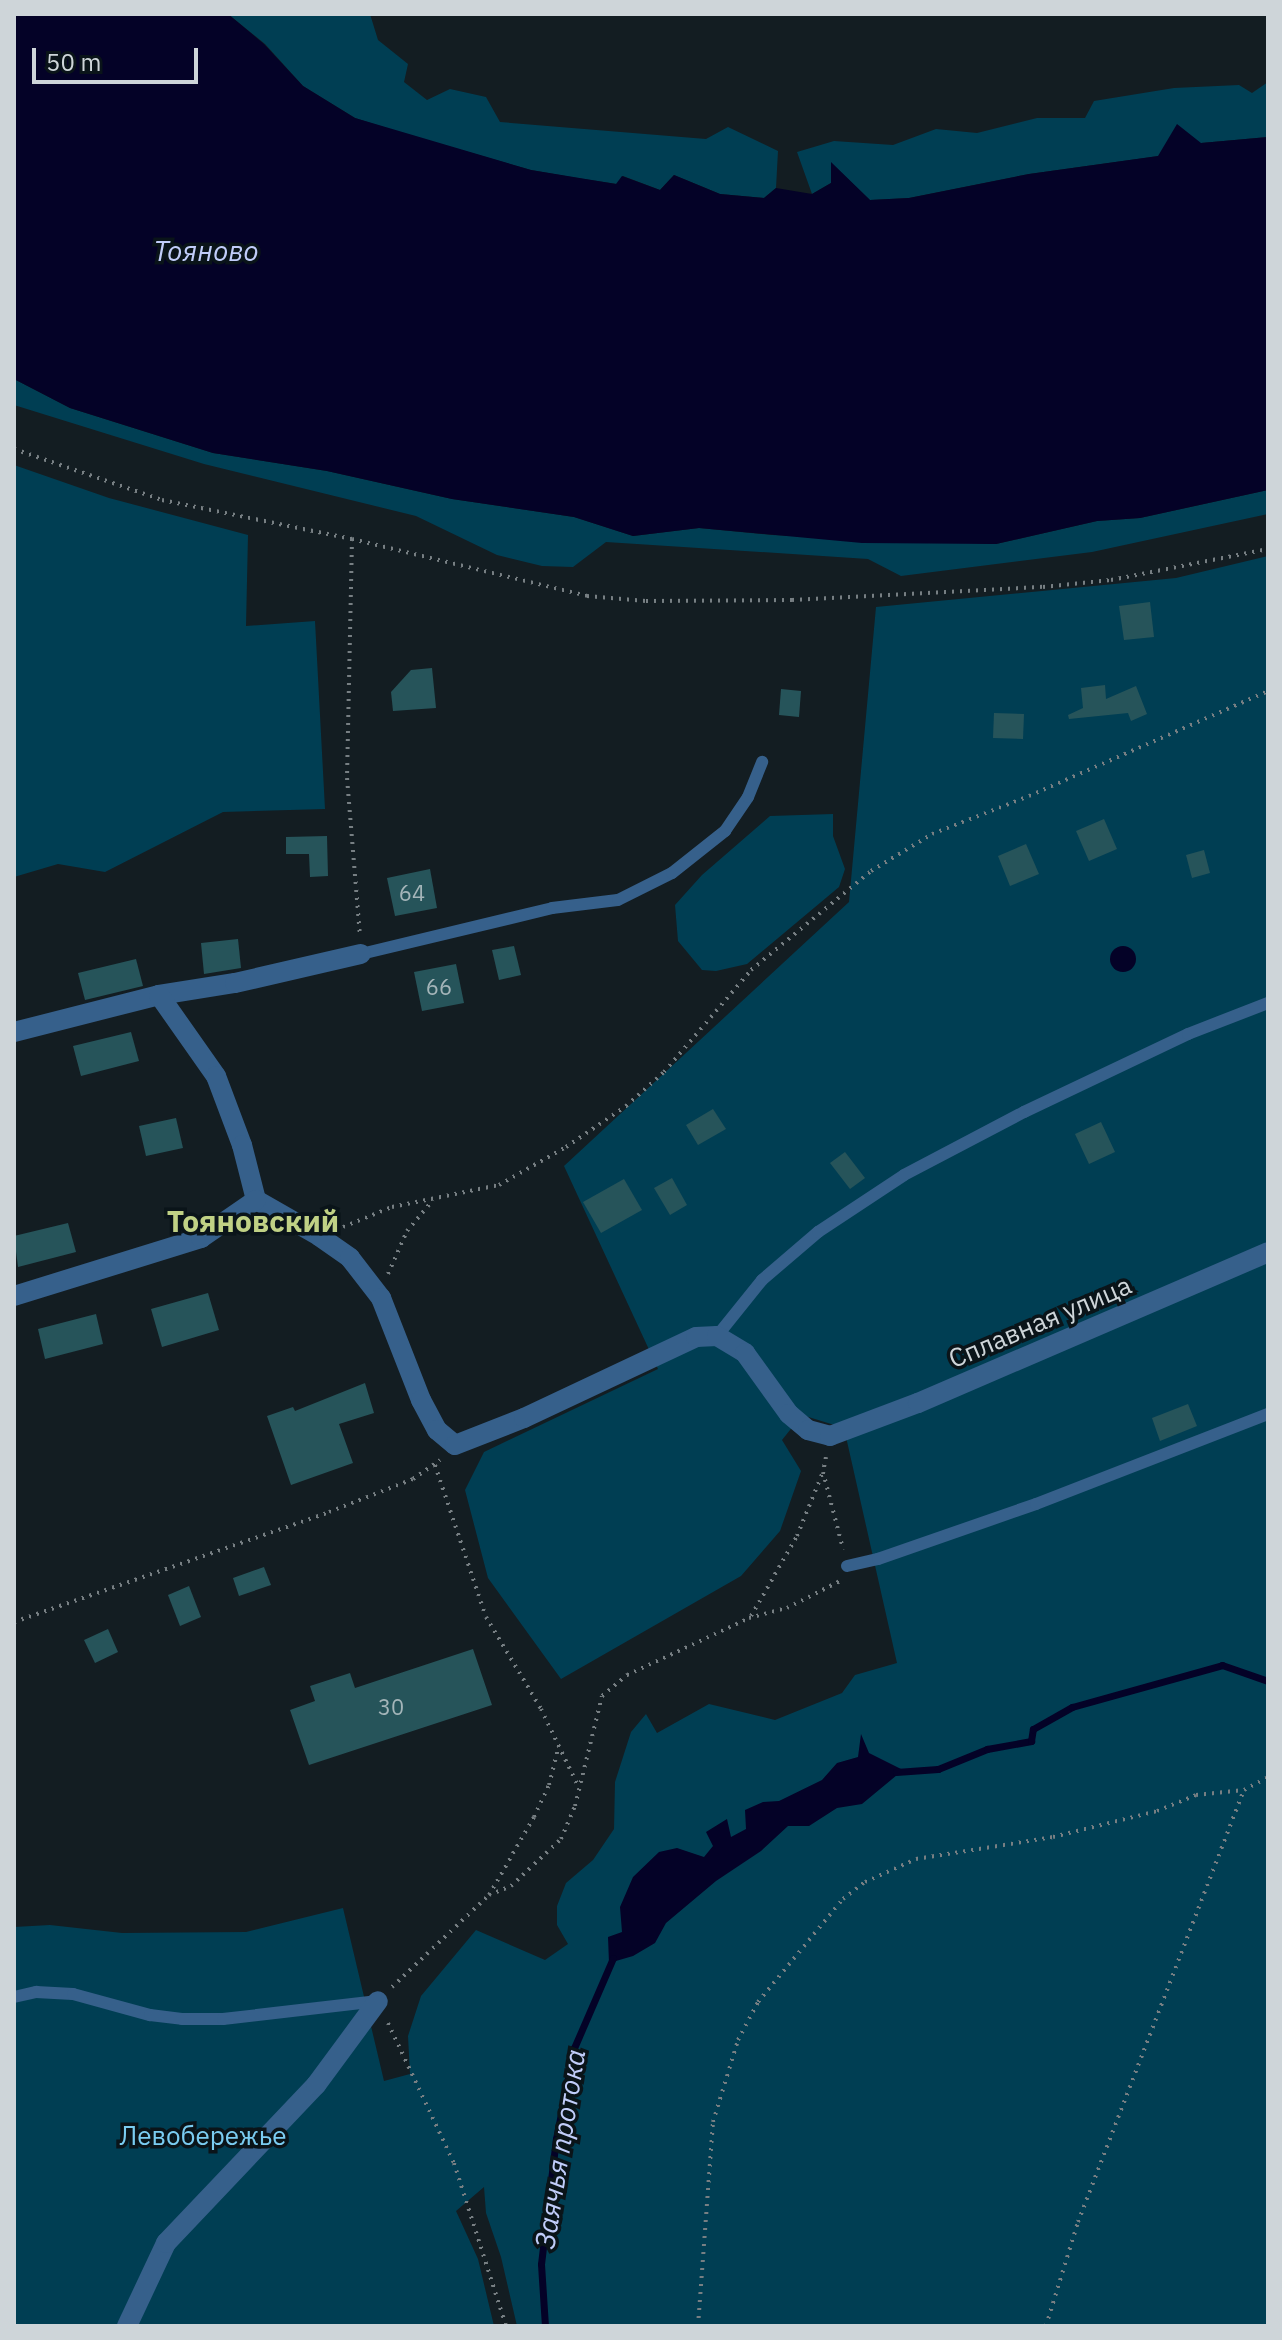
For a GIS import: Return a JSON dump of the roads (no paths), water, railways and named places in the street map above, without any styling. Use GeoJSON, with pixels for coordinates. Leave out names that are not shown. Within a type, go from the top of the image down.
{"type":"FeatureCollection","features":[{"type":"Feature","properties":{"kind":"street"},"geometry":{"type":"LineString","coordinates":[[14,1032],[159,995],[235,983],[361,954]]}},
{"type":"Feature","properties":{"kind":"street"},"geometry":{"type":"LineString","coordinates":[[159,995],[216,1076],[242,1145],[256,1200],[319,1236],[350,1258],[381,1298],[421,1400],[437,1430],[455,1445],[524,1418],[696,1337],[717,1336]]}},
{"type":"Feature","properties":{"kind":"street"},"geometry":{"type":"LineString","coordinates":[[14,1296],[201,1238],[256,1200]]}},
{"type":"Feature","properties":{"kind":"street","name":"Сплавная улица"},"geometry":{"type":"LineString","coordinates":[[717,1336],[745,1353],[789,1414],[808,1430],[830,1436],[918,1403],[1268,1252]]}},
{"type":"Feature","properties":{"kind":"street"},"geometry":{"type":"LineString","coordinates":[[127,2326],[166,2243],[316,2085],[378,2001]]}},
{"type":"Feature","properties":{"kind":"lane"},"geometry":{"type":"LineString","coordinates":[[361,954],[552,908],[618,900],[672,873],[725,831],[748,797],[762,762]]}},
{"type":"Feature","properties":{"kind":"lane"},"geometry":{"type":"LineString","coordinates":[[717,1336],[762,1280],[818,1232],[904,1175],[1024,1112],[1188,1034],[1268,1003]]}},
{"type":"Feature","properties":{"kind":"lane"},"geometry":{"type":"LineString","coordinates":[[847,1566],[878,1559],[1022,1509],[1268,1414]]}},
{"type":"Feature","properties":{"kind":"lane"},"geometry":{"type":"LineString","coordinates":[[14,1997],[36,1992],[73,1994],[150,2015],[182,2019],[223,2019],[378,2001]]}},
{"type":"Feature","properties":{"kind":"water","name":"Тояново"},"geometry":{"type":"Polygon","coordinates":[[[14,14],[228,14],[264,44],[303,86],[355,118],[531,170],[616,184],[622,176],[660,190],[674,175],[720,194],[764,198],[776,188],[812,194],[831,183],[831,162],[870,200],[909,198],[1029,174],[1158,156],[1177,124],[1201,143],[1268,137],[1268,490],[1140,518],[1097,521],[996,544],[862,543],[699,528],[633,536],[574,517],[452,499],[327,471],[213,453],[70,408],[14,379],[14,14]]]}},
{"type":"Feature","properties":{"kind":"water"},"geometry":{"type":"Polygon","coordinates":[[[1123,946],[1132,950],[1136,959],[1132,968],[1123,972],[1114,968],[1110,959],[1114,950],[1123,946]]]}},
{"type":"Feature","properties":{"kind":"water"},"geometry":{"type":"Polygon","coordinates":[[[861,1734],[869,1753],[903,1770],[862,1804],[837,1808],[809,1826],[788,1826],[761,1851],[716,1881],[666,1923],[655,1943],[633,1956],[609,1963],[608,1937],[622,1932],[620,1907],[633,1877],[659,1852],[677,1848],[704,1857],[713,1846],[706,1832],[727,1819],[731,1837],[746,1829],[745,1810],[763,1802],[779,1801],[822,1780],[837,1763],[858,1757],[861,1734]]]}},
{"type":"Feature","properties":{"kind":"waterway","name":"Заячья протока"},"geometry":{"type":"LineString","coordinates":[[896,1772],[938,1769],[987,1749],[1031,1741],[1033,1729],[1072,1707],[1222,1665],[1268,1681]]}},
{"type":"Feature","properties":{"kind":"waterway","name":"Заячья протока"},"geometry":{"type":"LineString","coordinates":[[545,2326],[541,2264],[556,2139],[574,2048],[613,1958]]}},
{"type":"Feature","properties":{"kind":"district","name":"Тояновский"},"geometry":{"type":"Point","coordinates":[253,1221]}},
{"type":"Feature","properties":{"kind":"park label","name":"Левобережье"},"geometry":{"type":"Point","coordinates":[203,2136]}}]}
